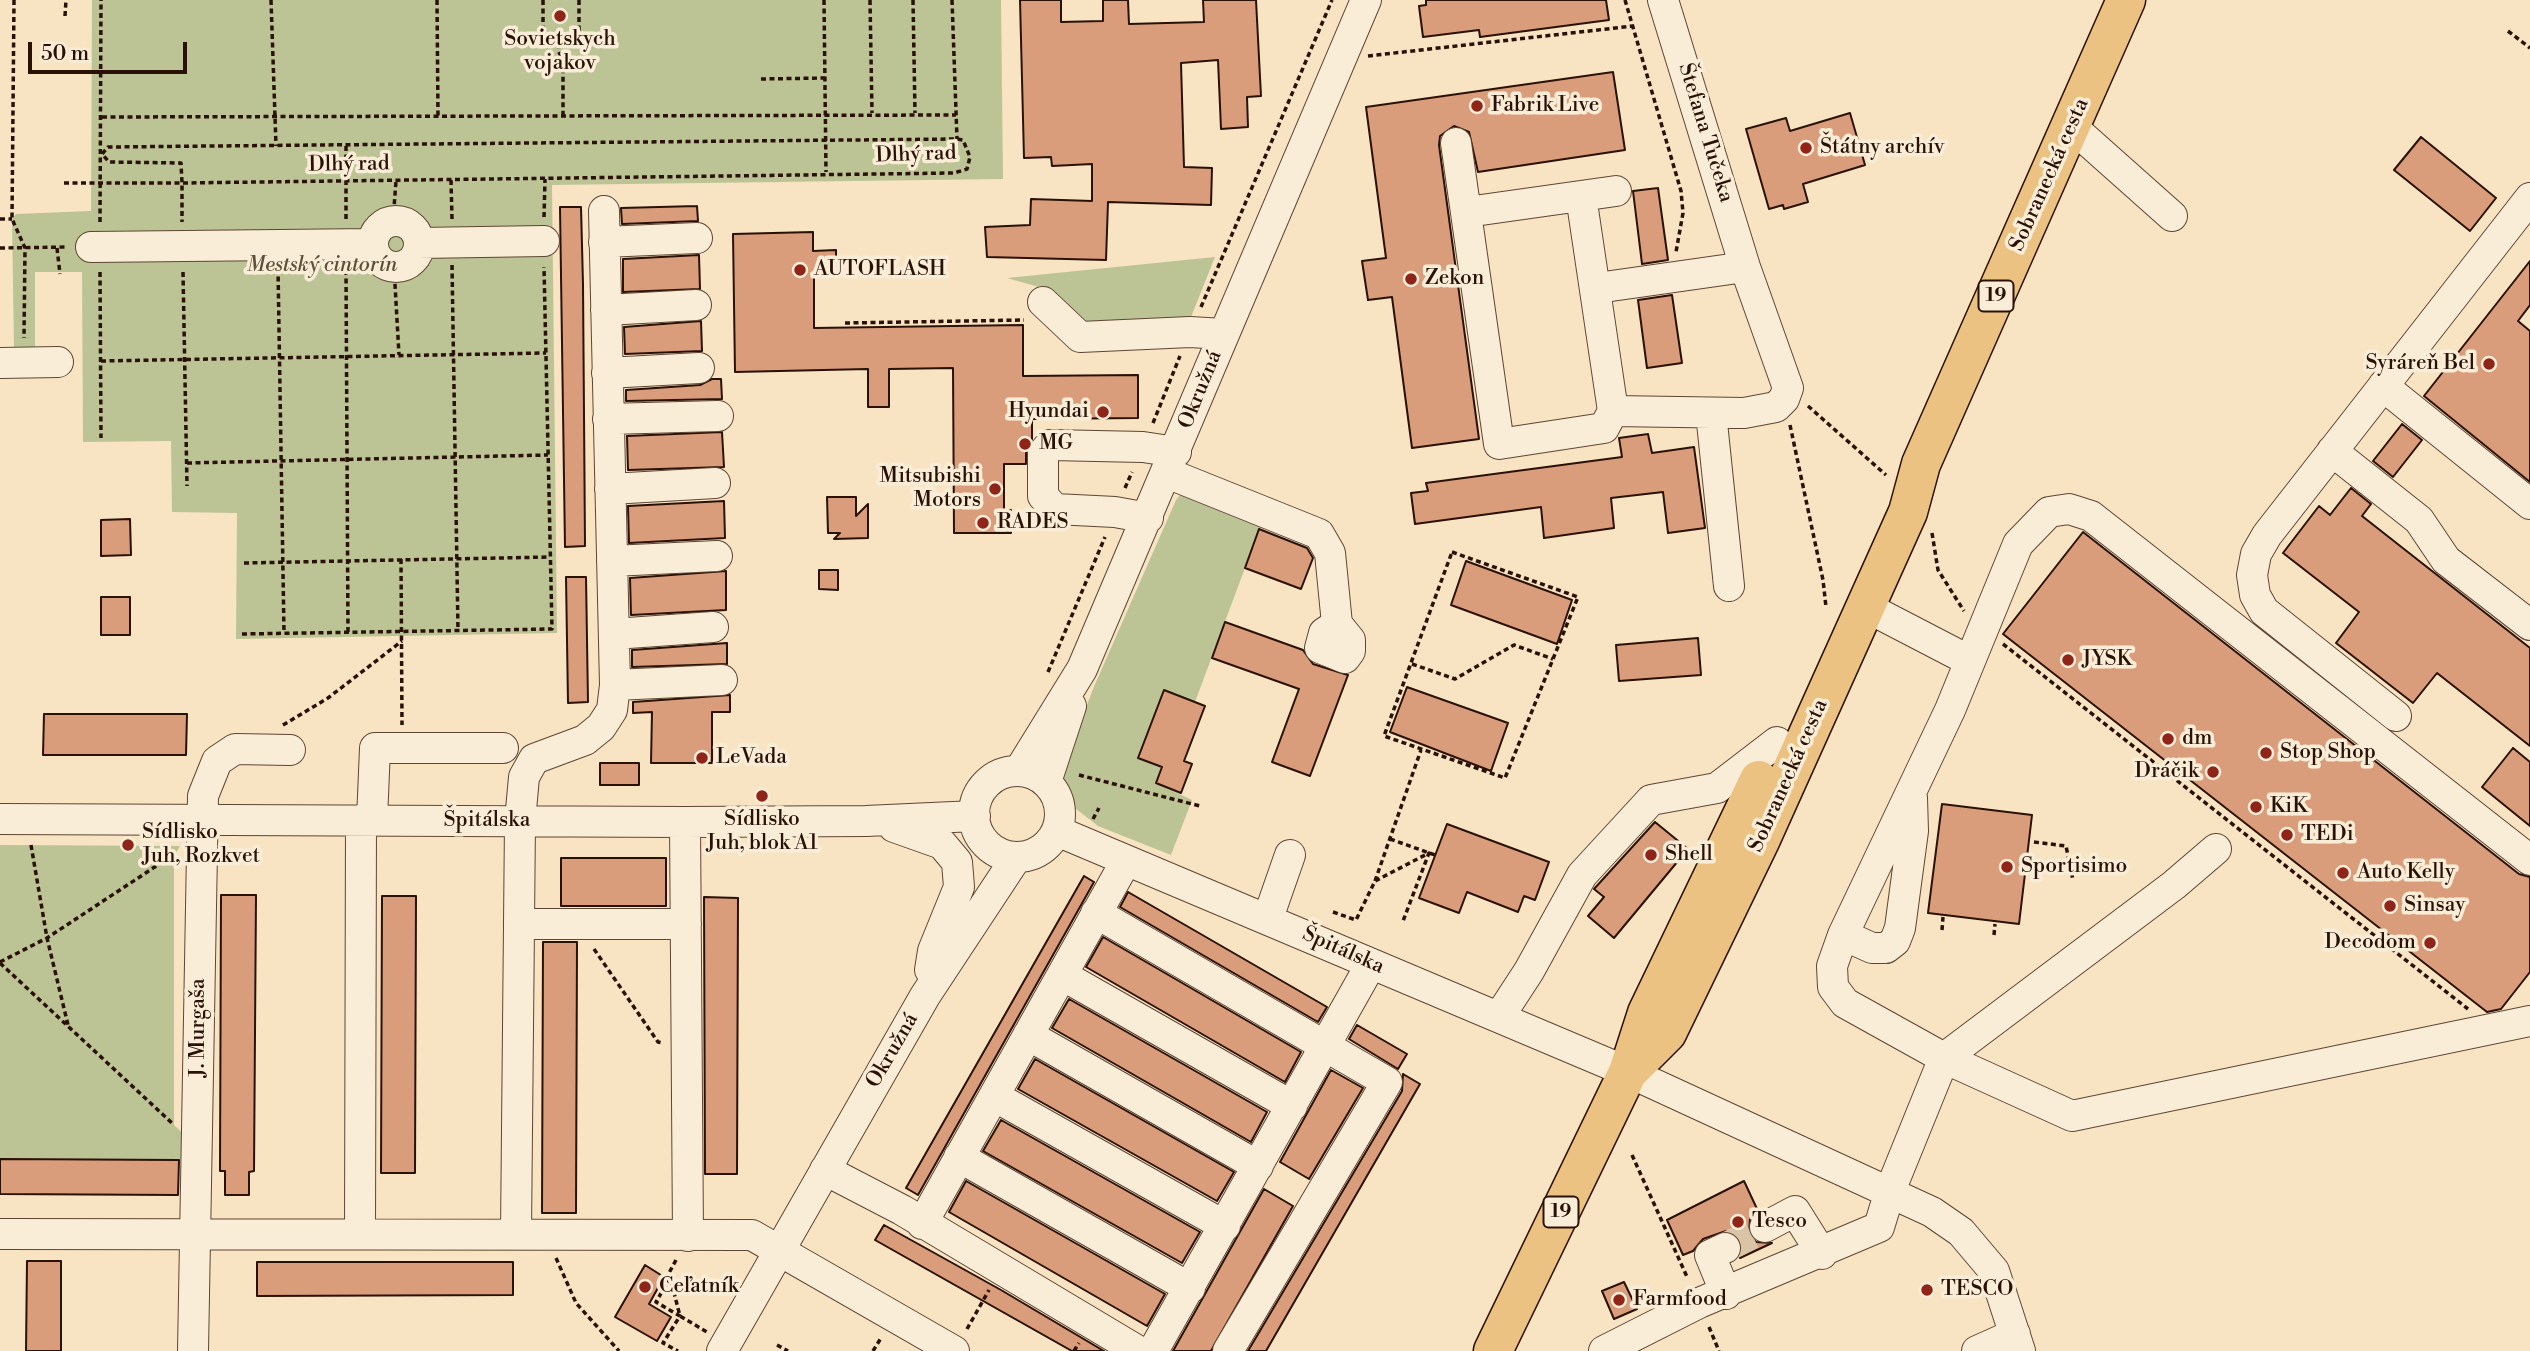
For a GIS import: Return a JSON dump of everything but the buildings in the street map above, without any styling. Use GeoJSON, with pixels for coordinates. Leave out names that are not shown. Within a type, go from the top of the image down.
{"type":"FeatureCollection","features":[{"type":"Feature","properties":{"kind":"main road","name":"Sobranecká cesta"},"geometry":{"type":"LineString","coordinates":[[1493,1351],[1628,1072],[1647,1013],[1740,814],[1894,500],[1903,470],[2071,127],[2126,0]]}},
{"type":"Feature","properties":{"kind":"main road","name":"Sobranecká cesta"},"geometry":{"type":"LineString","coordinates":[[1740,814],[1866,607],[1908,512],[1903,470]]}},
{"type":"Feature","properties":{"kind":"street","name":"Okružná"},"geometry":{"type":"LineString","coordinates":[[1019,771],[1082,669],[1366,0]]}},
{"type":"Feature","properties":{"kind":"street","name":"Štefana Tučeka"},"geometry":{"type":"LineString","coordinates":[[1663,0],[1786,394]]}},
{"type":"Feature","properties":{"kind":"street"},"geometry":{"type":"LineString","coordinates":[[2071,127],[2172,216]]}},
{"type":"Feature","properties":{"kind":"street"},"geometry":{"type":"LineString","coordinates":[[1456,143],[1499,444],[1604,428],[1612,411],[1597,288],[1581,197]]}},
{"type":"Feature","properties":{"kind":"street"},"geometry":{"type":"LineString","coordinates":[[1467,212],[1616,191]]}},
{"type":"Feature","properties":{"kind":"street"},"geometry":{"type":"LineString","coordinates":[[2396,716],[2264,611],[2255,595],[2252,575],[2256,554],[2267,535],[2530,198]]}},
{"type":"Feature","properties":{"kind":"street"},"geometry":{"type":"LineString","coordinates":[[516,1233],[520,821],[524,778],[534,759],[585,740],[601,727],[612,710],[615,685],[604,211]]}},
{"type":"Feature","properties":{"kind":"street"},"geometry":{"type":"LineString","coordinates":[[95,247],[360,244],[383,225],[393,221],[404,222],[413,228],[419,243],[414,259],[405,265],[394,267],[383,263],[360,244]]}},
{"type":"Feature","properties":{"kind":"street"},"geometry":{"type":"LineString","coordinates":[[604,242],[697,238]]}},
{"type":"Feature","properties":{"kind":"street"},"geometry":{"type":"LineString","coordinates":[[419,243],[544,241]]}},
{"type":"Feature","properties":{"kind":"street"},"geometry":{"type":"LineString","coordinates":[[1597,288],[1745,267]]}},
{"type":"Feature","properties":{"kind":"street"},"geometry":{"type":"LineString","coordinates":[[606,310],[696,305]]}},
{"type":"Feature","properties":{"kind":"street"},"geometry":{"type":"LineString","coordinates":[[1052,311],[1080,337],[1224,334]]}},
{"type":"Feature","properties":{"kind":"street"},"geometry":{"type":"LineString","coordinates":[[12,363],[58,362]]}},
{"type":"Feature","properties":{"kind":"street"},"geometry":{"type":"LineString","coordinates":[[607,373],[699,368]]}},
{"type":"Feature","properties":{"kind":"street"},"geometry":{"type":"LineString","coordinates":[[2383,386],[2530,504]]}},
{"type":"Feature","properties":{"kind":"street"},"geometry":{"type":"LineString","coordinates":[[1612,411],[1744,413],[1776,407],[1786,394]]}},
{"type":"Feature","properties":{"kind":"street"},"geometry":{"type":"LineString","coordinates":[[1711,413],[1729,586]]}},
{"type":"Feature","properties":{"kind":"street"},"geometry":{"type":"LineString","coordinates":[[608,419],[718,416]]}},
{"type":"Feature","properties":{"kind":"street"},"geometry":{"type":"LineString","coordinates":[[1148,518],[1115,512],[1055,509],[1043,496],[1043,453],[1050,445],[1143,447],[1319,534],[1330,553],[1337,624]]}},
{"type":"Feature","properties":{"kind":"street"},"geometry":{"type":"LineString","coordinates":[[2332,451],[2419,520],[2446,560],[2530,625]]}},
{"type":"Feature","properties":{"kind":"street"},"geometry":{"type":"LineString","coordinates":[[610,489],[715,483]]}},
{"type":"Feature","properties":{"kind":"street"},"geometry":{"type":"LineString","coordinates":[[2530,859],[2091,516],[2069,509],[2049,512],[2018,544],[1970,661],[1843,934],[1832,966],[1833,987],[1845,1003],[1944,1058],[2072,1116],[2530,1021]]}},
{"type":"Feature","properties":{"kind":"street"},"geometry":{"type":"LineString","coordinates":[[612,561],[717,556]]}},
{"type":"Feature","properties":{"kind":"street"},"geometry":{"type":"LineString","coordinates":[[1866,607],[1970,661]]}},
{"type":"Feature","properties":{"kind":"street"},"geometry":{"type":"LineString","coordinates":[[614,634],[713,627]]}},
{"type":"Feature","properties":{"kind":"street"},"geometry":{"type":"LineString","coordinates":[[1046,782],[1082,669]]}},
{"type":"Feature","properties":{"kind":"street"},"geometry":{"type":"LineString","coordinates":[[615,685],[722,680]]}},
{"type":"Feature","properties":{"kind":"street"},"geometry":{"type":"LineString","coordinates":[[360,1234],[367,820],[375,748],[503,748]]}},
{"type":"Feature","properties":{"kind":"street","name":"J. Murgaša"},"geometry":{"type":"LineString","coordinates":[[193,1351],[197,1236],[200,820],[208,777],[217,761],[235,749],[283,749]]}},
{"type":"Feature","properties":{"kind":"street"},"geometry":{"type":"LineString","coordinates":[[1019,771],[1035,775],[1046,782],[1059,805],[1057,831],[1040,851],[1016,858],[992,849],[980,829],[976,804],[989,782],[999,776],[1019,771]]}},
{"type":"Feature","properties":{"kind":"street"},"geometry":{"type":"LineString","coordinates":[[1843,934],[1872,948],[1886,948],[1895,941],[1900,928],[1913,831],[1911,792]]}},
{"type":"Feature","properties":{"kind":"street"},"geometry":{"type":"LineString","coordinates":[[1499,1017],[1530,971],[1582,875],[1651,800],[1740,814]]}},
{"type":"Feature","properties":{"kind":"street","name":"Špitálska"},"geometry":{"type":"LineString","coordinates":[[0,819],[866,821],[980,829]]}},
{"type":"Feature","properties":{"kind":"street"},"geometry":{"type":"LineString","coordinates":[[685,821],[688,1236]]}},
{"type":"Feature","properties":{"kind":"street"},"geometry":{"type":"LineString","coordinates":[[866,821],[932,839],[949,850],[957,862],[959,887],[933,951],[925,996]]}},
{"type":"Feature","properties":{"kind":"street"},"geometry":{"type":"LineString","coordinates":[[925,996],[980,829]]}},
{"type":"Feature","properties":{"kind":"street","name":"Špitálska"},"geometry":{"type":"LineString","coordinates":[[1057,831],[1268,918],[1328,924],[1371,964],[1628,1072],[1932,1212],[1961,1232],[1994,1271],[2018,1343]]}},
{"type":"Feature","properties":{"kind":"street"},"geometry":{"type":"LineString","coordinates":[[1604,1351],[1699,1303],[1822,1254],[1879,1227],[1890,1191],[1944,1058],[2174,885],[2216,849]]}},
{"type":"Feature","properties":{"kind":"street"},"geometry":{"type":"LineString","coordinates":[[1268,918],[1290,855]]}},
{"type":"Feature","properties":{"kind":"street","name":"Okružná"},"geometry":{"type":"LineString","coordinates":[[725,1347],[925,996],[1016,858]]}},
{"type":"Feature","properties":{"kind":"street"},"geometry":{"type":"LineString","coordinates":[[922,1224],[1126,861]]}},
{"type":"Feature","properties":{"kind":"street"},"geometry":{"type":"LineString","coordinates":[[1096,913],[1387,1082],[1228,1351]]}},
{"type":"Feature","properties":{"kind":"street"},"geometry":{"type":"LineString","coordinates":[[519,924],[686,924]]}},
{"type":"Feature","properties":{"kind":"street"},"geometry":{"type":"LineString","coordinates":[[1153,1351],[1371,964]]}},
{"type":"Feature","properties":{"kind":"street"},"geometry":{"type":"LineString","coordinates":[[1062,975],[1292,1106]]}},
{"type":"Feature","properties":{"kind":"street"},"geometry":{"type":"LineString","coordinates":[[1028,1035],[1258,1166]]}},
{"type":"Feature","properties":{"kind":"street"},"geometry":{"type":"LineString","coordinates":[[995,1096],[1225,1226]]}},
{"type":"Feature","properties":{"kind":"street"},"geometry":{"type":"LineString","coordinates":[[959,1157],[1190,1288]]}},
{"type":"Feature","properties":{"kind":"street"},"geometry":{"type":"LineString","coordinates":[[825,1170],[1138,1351]]}},
{"type":"Feature","properties":{"kind":"street"},"geometry":{"type":"LineString","coordinates":[[1765,1227],[1795,1211],[1822,1254]]}},
{"type":"Feature","properties":{"kind":"street"},"geometry":{"type":"LineString","coordinates":[[0,1234],[752,1235],[958,1345]]}},
{"type":"Feature","properties":{"kind":"street"},"geometry":{"type":"LineString","coordinates":[[1725,1248],[1710,1255],[1726,1294]]}},
{"type":"Feature","properties":{"kind":"street"},"geometry":{"type":"LineString","coordinates":[[1978,1351],[2018,1343]]}},
{"type":"Feature","properties":{"kind":"path"},"geometry":{"type":"LineString","coordinates":[[12,363],[24,248],[12,219],[15,0]]}},
{"type":"Feature","properties":{"kind":"path"},"geometry":{"type":"LineString","coordinates":[[65,16],[66,0]]}},
{"type":"Feature","properties":{"kind":"path"},"geometry":{"type":"LineString","coordinates":[[101,0],[102,154],[95,247],[101,361],[101,438]]}},
{"type":"Feature","properties":{"kind":"path"},"geometry":{"type":"LineString","coordinates":[[271,0],[276,146]]}},
{"type":"Feature","properties":{"kind":"path"},"geometry":{"type":"LineString","coordinates":[[437,0],[438,116]]}},
{"type":"Feature","properties":{"kind":"path"},"geometry":{"type":"LineString","coordinates":[[543,0],[543,35],[579,36],[579,0]]}},
{"type":"Feature","properties":{"kind":"path"},"geometry":{"type":"LineString","coordinates":[[824,0],[826,172]]}},
{"type":"Feature","properties":{"kind":"path"},"geometry":{"type":"LineString","coordinates":[[870,0],[872,113]]}},
{"type":"Feature","properties":{"kind":"path"},"geometry":{"type":"LineString","coordinates":[[913,0],[915,113]]}},
{"type":"Feature","properties":{"kind":"path"},"geometry":{"type":"LineString","coordinates":[[952,0],[957,139]]}},
{"type":"Feature","properties":{"kind":"path"},"geometry":{"type":"LineString","coordinates":[[1625,0],[1681,191],[1683,213],[1675,276]]}},
{"type":"Feature","properties":{"kind":"path"},"geometry":{"type":"LineString","coordinates":[[1366,56],[1633,26]]}},
{"type":"Feature","properties":{"kind":"path"},"geometry":{"type":"LineString","coordinates":[[2508,31],[2530,48]]}},
{"type":"Feature","properties":{"kind":"path"},"geometry":{"type":"LineString","coordinates":[[559,35],[559,52],[563,62],[563,115]]}},
{"type":"Feature","properties":{"kind":"path"},"geometry":{"type":"LineString","coordinates":[[761,79],[825,78]]}},
{"type":"Feature","properties":{"kind":"path","name":"Dlhý rad"},"geometry":{"type":"LineString","coordinates":[[102,117],[825,113],[956,115]]}},
{"type":"Feature","properties":{"kind":"path","name":"Dlhý rad"},"geometry":{"type":"LineString","coordinates":[[64,183],[451,180],[826,172],[954,173],[967,169],[970,157],[963,140],[957,139],[108,147],[102,154]]}},
{"type":"Feature","properties":{"kind":"path"},"geometry":{"type":"LineString","coordinates":[[346,146],[346,181],[360,244],[347,356],[348,632]]}},
{"type":"Feature","properties":{"kind":"path"},"geometry":{"type":"LineString","coordinates":[[102,154],[108,162],[181,163],[187,486]]}},
{"type":"Feature","properties":{"kind":"path"},"geometry":{"type":"LineString","coordinates":[[242,634],[552,629],[545,178]]}},
{"type":"Feature","properties":{"kind":"path"},"geometry":{"type":"LineString","coordinates":[[393,221],[396,180]]}},
{"type":"Feature","properties":{"kind":"path"},"geometry":{"type":"LineString","coordinates":[[451,180],[458,631]]}},
{"type":"Feature","properties":{"kind":"path"},"geometry":{"type":"LineString","coordinates":[[0,219],[12,219]]}},
{"type":"Feature","properties":{"kind":"path"},"geometry":{"type":"LineString","coordinates":[[278,244],[284,633]]}},
{"type":"Feature","properties":{"kind":"path"},"geometry":{"type":"LineString","coordinates":[[57,247],[60,274]]}},
{"type":"Feature","properties":{"kind":"path"},"geometry":{"type":"LineString","coordinates":[[0,248],[95,247]]}},
{"type":"Feature","properties":{"kind":"path"},"geometry":{"type":"LineString","coordinates":[[394,267],[399,355]]}},
{"type":"Feature","properties":{"kind":"path"},"geometry":{"type":"LineString","coordinates":[[845,323],[1052,311]]}},
{"type":"Feature","properties":{"kind":"path"},"geometry":{"type":"LineString","coordinates":[[101,361],[546,353]]}},
{"type":"Feature","properties":{"kind":"path"},"geometry":{"type":"LineString","coordinates":[[1786,394],[1903,470]]}},
{"type":"Feature","properties":{"kind":"path"},"geometry":{"type":"LineString","coordinates":[[1786,394],[1826,607]]}},
{"type":"Feature","properties":{"kind":"path"},"geometry":{"type":"LineString","coordinates":[[187,463],[548,455]]}},
{"type":"Feature","properties":{"kind":"path"},"geometry":{"type":"LineString","coordinates":[[1932,530],[1938,570],[1951,596],[1968,616]]}},
{"type":"Feature","properties":{"kind":"path"},"geometry":{"type":"LineString","coordinates":[[1452,552],[1578,597],[1505,778],[1384,736],[1412,664],[1452,552]]}},
{"type":"Feature","properties":{"kind":"path"},"geometry":{"type":"LineString","coordinates":[[244,563],[551,557]]}},
{"type":"Feature","properties":{"kind":"path"},"geometry":{"type":"LineString","coordinates":[[401,559],[402,748]]}},
{"type":"Feature","properties":{"kind":"path"},"geometry":{"type":"LineString","coordinates":[[1993,636],[2495,1030]]}},
{"type":"Feature","properties":{"kind":"path"},"geometry":{"type":"LineString","coordinates":[[283,749],[281,726],[328,698],[402,641]]}},
{"type":"Feature","properties":{"kind":"path"},"geometry":{"type":"LineString","coordinates":[[1412,664],[1455,679],[1514,645],[1553,659]]}},
{"type":"Feature","properties":{"kind":"path"},"geometry":{"type":"LineString","coordinates":[[1328,924],[1356,920],[1375,881],[1422,750]]}},
{"type":"Feature","properties":{"kind":"path"},"geometry":{"type":"LineString","coordinates":[[1079,775],[1200,806]]}},
{"type":"Feature","properties":{"kind":"path"},"geometry":{"type":"LineString","coordinates":[[1091,825],[1099,808]]}},
{"type":"Feature","properties":{"kind":"path"},"geometry":{"type":"LineString","coordinates":[[1390,839],[1435,855]]}},
{"type":"Feature","properties":{"kind":"path"},"geometry":{"type":"LineString","coordinates":[[2034,842],[2066,846],[2073,880]]}},
{"type":"Feature","properties":{"kind":"path"},"geometry":{"type":"LineString","coordinates":[[31,845],[47,938],[69,1027]]}},
{"type":"Feature","properties":{"kind":"path"},"geometry":{"type":"LineString","coordinates":[[180,845],[174,856],[47,938],[0,962],[198,1147]]}},
{"type":"Feature","properties":{"kind":"path"},"geometry":{"type":"LineString","coordinates":[[1375,881],[1429,853]]}},
{"type":"Feature","properties":{"kind":"path"},"geometry":{"type":"LineString","coordinates":[[1403,921],[1429,853]]}},
{"type":"Feature","properties":{"kind":"path"},"geometry":{"type":"LineString","coordinates":[[1942,930],[1943,917]]}},
{"type":"Feature","properties":{"kind":"path"},"geometry":{"type":"LineString","coordinates":[[577,924],[658,1042],[687,1048]]}},
{"type":"Feature","properties":{"kind":"path"},"geometry":{"type":"LineString","coordinates":[[1994,935],[1995,924]]}},
{"type":"Feature","properties":{"kind":"path"},"geometry":{"type":"LineString","coordinates":[[1632,1155],[1693,1290]]}},
{"type":"Feature","properties":{"kind":"path"},"geometry":{"type":"LineString","coordinates":[[546,1234],[576,1303],[619,1351]]}},
{"type":"Feature","properties":{"kind":"path"},"geometry":{"type":"LineString","coordinates":[[678,1351],[663,1343],[680,1316],[669,1273],[688,1236]]}},
{"type":"Feature","properties":{"kind":"path"},"geometry":{"type":"LineString","coordinates":[[958,1345],[1000,1270]]}},
{"type":"Feature","properties":{"kind":"path"},"geometry":{"type":"LineString","coordinates":[[670,1278],[656,1302],[725,1347]]}},
{"type":"Feature","properties":{"kind":"path"},"geometry":{"type":"LineString","coordinates":[[1706,1319],[1719,1351]]}},
{"type":"Feature","properties":{"kind":"path"},"geometry":{"type":"LineString","coordinates":[[777,1345],[788,1351]]}},
{"type":"Feature","properties":{"kind":"green space","name":"Mestský cintorín"},"geometry":{"type":"Polygon","coordinates":[[[92,0],[1001,0],[1003,179],[552,185],[557,633],[236,639],[237,513],[172,512],[171,441],[83,442],[82,272],[35,272],[35,349],[14,349],[12,219],[16,214],[91,211],[92,0]]]}},
{"type":"Feature","properties":{"kind":"green space"},"geometry":{"type":"Polygon","coordinates":[[[1215,257],[1189,322],[1082,322],[1073,316],[1063,300],[1046,289],[1007,278],[1215,257]]]}},
{"type":"Feature","properties":{"kind":"green space"},"geometry":{"type":"Polygon","coordinates":[[[1183,491],[1261,525],[1195,702],[1164,690],[1138,758],[1162,767],[1156,783],[1192,800],[1171,855],[1098,826],[1071,805],[1061,774],[1093,689],[1176,500],[1183,491]]]}},
{"type":"Feature","properties":{"kind":"green space"},"geometry":{"type":"Polygon","coordinates":[[[0,845],[180,846],[174,857],[174,1125],[198,1147],[180,1160],[0,1159],[0,845]]]}},
{"type":"Feature","properties":{"kind":"tunnel"},"geometry":{"type":"LineString","coordinates":[[1725,1248],[1765,1227]]}},
{"type":"Feature","properties":{"kind":"place","name":"Sovietskych vojakov"},"geometry":{"type":"Point","coordinates":[560,16]}},
{"type":"Feature","properties":{"kind":"place","name":"Fabrik Live"},"geometry":{"type":"Point","coordinates":[1477,106]}},
{"type":"Feature","properties":{"kind":"place","name":"Štátny archív"},"geometry":{"type":"Point","coordinates":[1806,148]}},
{"type":"Feature","properties":{"kind":"place","name":"AUTOFLASH"},"geometry":{"type":"Point","coordinates":[800,270]}},
{"type":"Feature","properties":{"kind":"place","name":"Zekon"},"geometry":{"type":"Point","coordinates":[1411,279]}},
{"type":"Feature","properties":{"kind":"place","name":"Syráreň Bel"},"geometry":{"type":"Point","coordinates":[2489,364]}},
{"type":"Feature","properties":{"kind":"place","name":"Hyundai"},"geometry":{"type":"Point","coordinates":[1103,412]}},
{"type":"Feature","properties":{"kind":"place","name":"MG"},"geometry":{"type":"Point","coordinates":[1025,444]}},
{"type":"Feature","properties":{"kind":"place","name":"Mitsubishi Motors"},"geometry":{"type":"Point","coordinates":[995,489]}},
{"type":"Feature","properties":{"kind":"place","name":"RADES"},"geometry":{"type":"Point","coordinates":[983,523]}},
{"type":"Feature","properties":{"kind":"place","name":"JYSK"},"geometry":{"type":"Point","coordinates":[2068,660]}},
{"type":"Feature","properties":{"kind":"place","name":"dm"},"geometry":{"type":"Point","coordinates":[2168,739]}},
{"type":"Feature","properties":{"kind":"place","name":"Stop Shop"},"geometry":{"type":"Point","coordinates":[2266,753]}},
{"type":"Feature","properties":{"kind":"place","name":"LeVada"},"geometry":{"type":"Point","coordinates":[702,758]}},
{"type":"Feature","properties":{"kind":"place","name":"Dráčik"},"geometry":{"type":"Point","coordinates":[2213,772]}},
{"type":"Feature","properties":{"kind":"place","name":"Sídlisko Juh, blok A1"},"geometry":{"type":"Point","coordinates":[762,796]}},
{"type":"Feature","properties":{"kind":"place","name":"KiK"},"geometry":{"type":"Point","coordinates":[2256,807]}},
{"type":"Feature","properties":{"kind":"place","name":"TEDi"},"geometry":{"type":"Point","coordinates":[2287,835]}},
{"type":"Feature","properties":{"kind":"place","name":"Sídlisko Juh, Rozkvet"},"geometry":{"type":"Point","coordinates":[128,845]}},
{"type":"Feature","properties":{"kind":"place","name":"Shell"},"geometry":{"type":"Point","coordinates":[1651,855]}},
{"type":"Feature","properties":{"kind":"place","name":"Sportisimo"},"geometry":{"type":"Point","coordinates":[2007,867]}},
{"type":"Feature","properties":{"kind":"place","name":"Auto Kelly"},"geometry":{"type":"Point","coordinates":[2343,873]}},
{"type":"Feature","properties":{"kind":"place","name":"Sinsay"},"geometry":{"type":"Point","coordinates":[2390,906]}},
{"type":"Feature","properties":{"kind":"place","name":"Decodom"},"geometry":{"type":"Point","coordinates":[2430,943]}},
{"type":"Feature","properties":{"kind":"place","name":"Tesco"},"geometry":{"type":"Point","coordinates":[1738,1222]}},
{"type":"Feature","properties":{"kind":"place","name":"Ceľatník"},"geometry":{"type":"Point","coordinates":[645,1287]}},
{"type":"Feature","properties":{"kind":"place","name":"TESCO"},"geometry":{"type":"Point","coordinates":[1927,1290]}},
{"type":"Feature","properties":{"kind":"place","name":"Farmfood"},"geometry":{"type":"Point","coordinates":[1619,1300]}}]}
